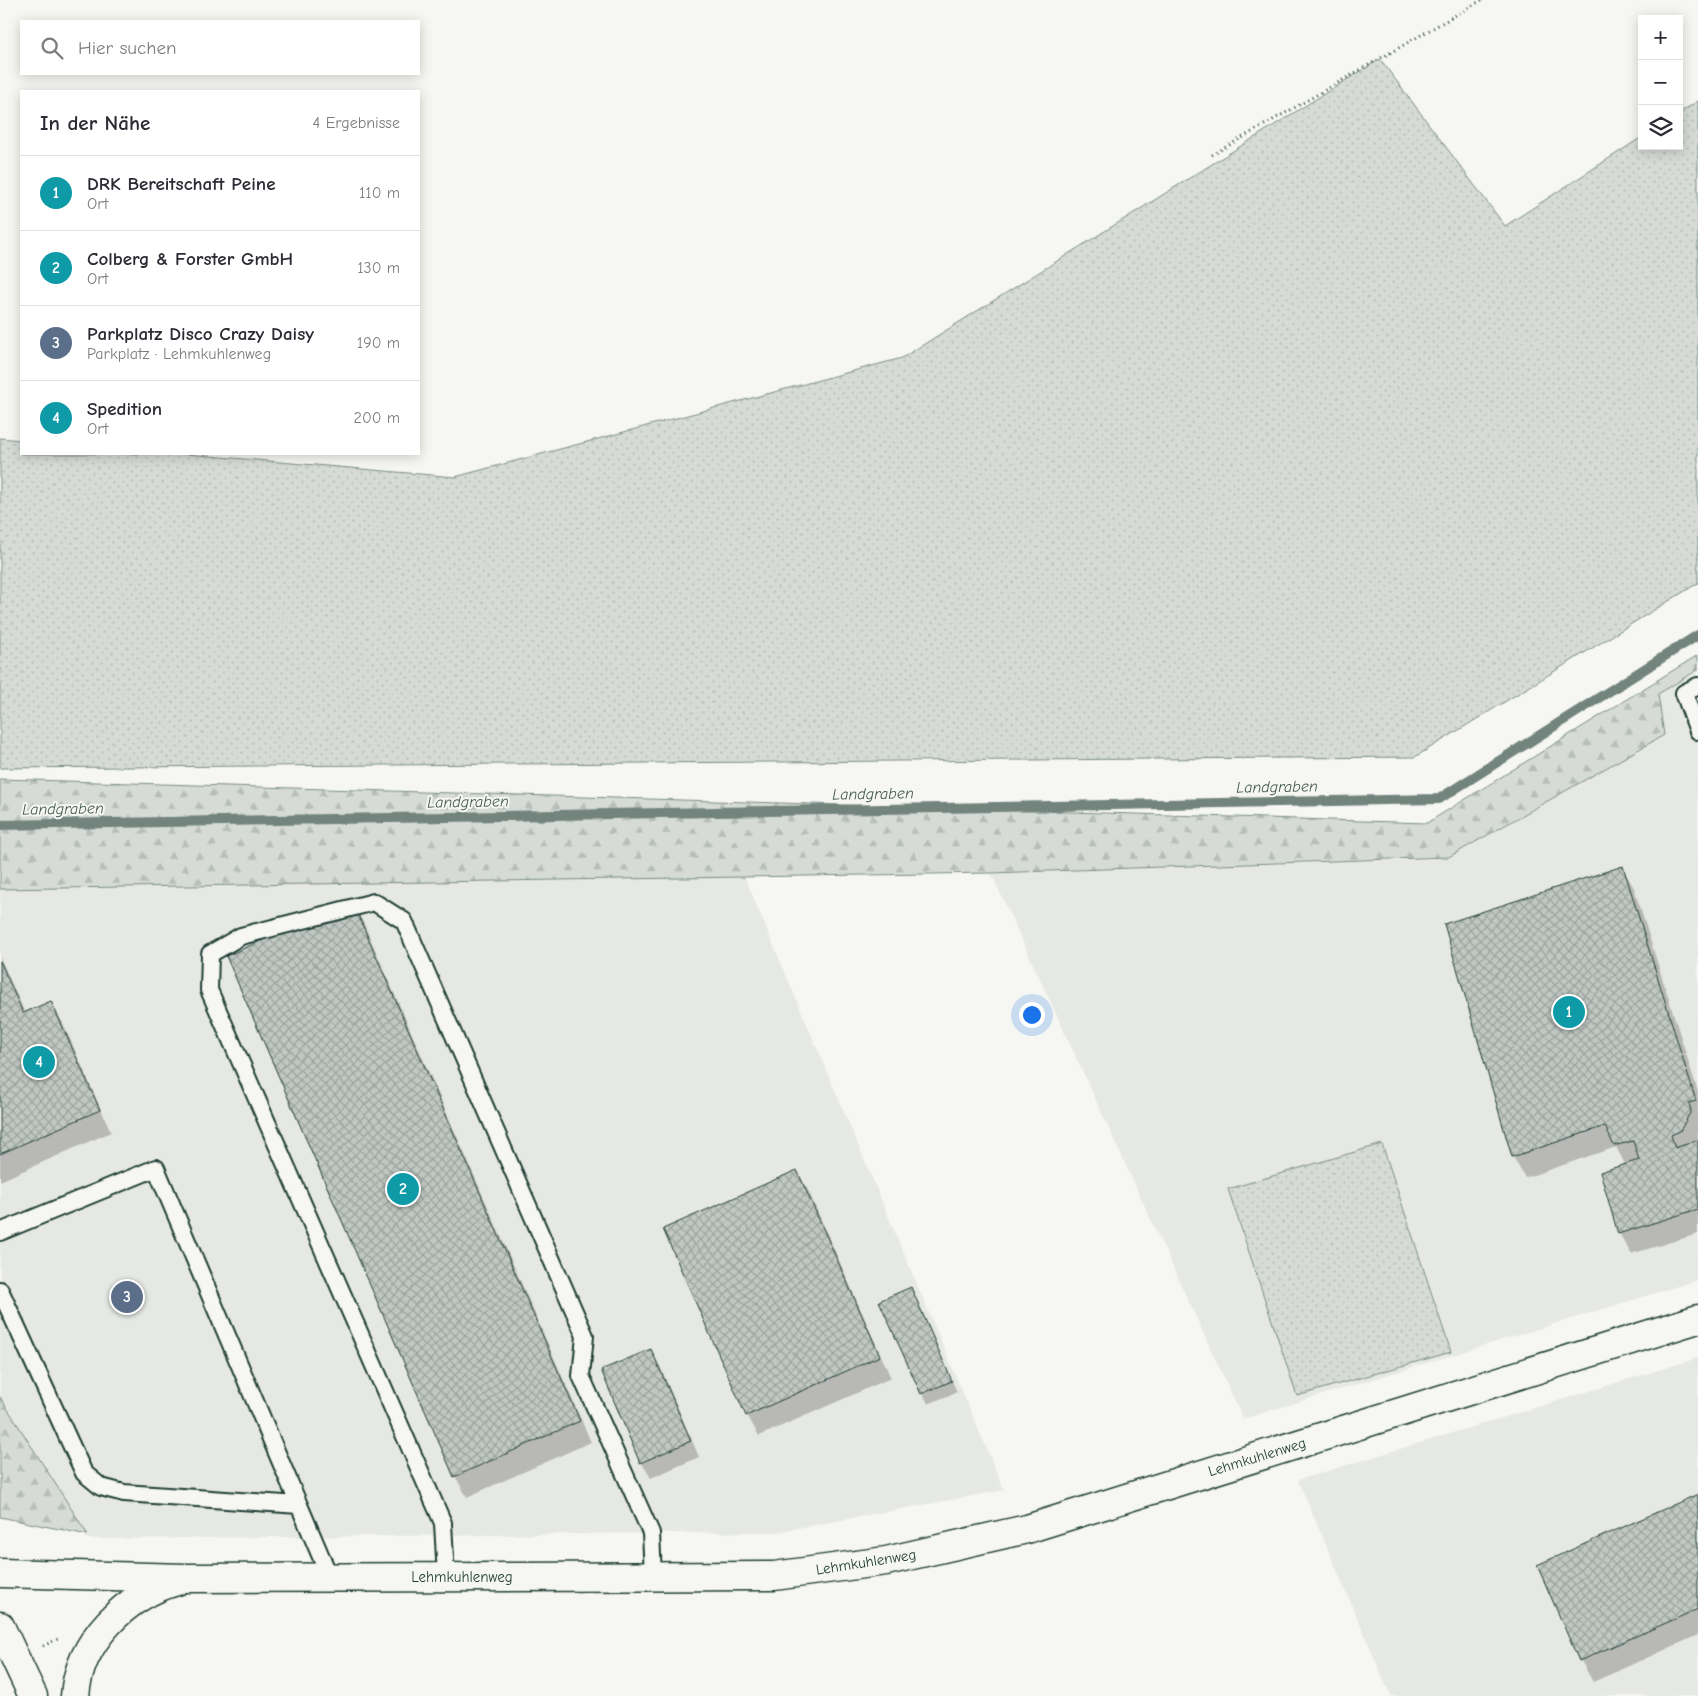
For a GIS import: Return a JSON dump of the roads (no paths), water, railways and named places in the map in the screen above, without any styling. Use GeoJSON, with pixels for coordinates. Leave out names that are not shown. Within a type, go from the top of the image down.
{"type":"FeatureCollection","features":[{"type":"Feature","properties":{"kind":"street","name":"Lehmkuhlenweg"},"geometry":{"type":"LineString","coordinates":[[0,1573],[185,1578],[774,1576],[886,1561],[1027,1529],[1698,1319]]}},
{"type":"Feature","properties":{"kind":"street"},"geometry":{"type":"LineString","coordinates":[[75,1696],[86,1659],[103,1630],[115,1616],[130,1603],[148,1592],[185,1578]]}},
{"type":"Feature","properties":{"kind":"street"},"geometry":{"type":"LineString","coordinates":[[0,1626],[33,1696]]}},
{"type":"Feature","properties":{"kind":"lane"},"geometry":{"type":"LineString","coordinates":[[1698,686],[1684,693],[1698,730]]}},
{"type":"Feature","properties":{"kind":"lane"},"geometry":{"type":"LineString","coordinates":[[446,1577],[443,1523],[209,990],[210,954],[241,936],[374,902],[404,921],[585,1336],[581,1376],[651,1533],[653,1576]]}},
{"type":"Feature","properties":{"kind":"lane"},"geometry":{"type":"LineString","coordinates":[[0,1232],[156,1168],[330,1578]]}},
{"type":"Feature","properties":{"kind":"lane"},"geometry":{"type":"LineString","coordinates":[[0,1290],[84,1473],[101,1487],[124,1493],[299,1505]]}},
{"type":"Feature","properties":{"kind":"waterway","name":"Landgraben"},"geometry":{"type":"LineString","coordinates":[[0,825],[1439,799],[1698,635]]}},
{"type":"Feature","properties":{"kind":"place","name":"DRK Bereitschaft Peine"},"geometry":{"type":"Point","coordinates":[1569,1012]}},
{"type":"Feature","properties":{"kind":"place","name":"Spedition"},"geometry":{"type":"Point","coordinates":[39,1062]}},
{"type":"Feature","properties":{"kind":"place","name":"Colberg & Forster GmbH"},"geometry":{"type":"Point","coordinates":[403,1189]}},
{"type":"Feature","properties":{"kind":"place","name":"Parkplatz Disco Crazy Daisy"},"geometry":{"type":"Point","coordinates":[127,1297]}}]}
